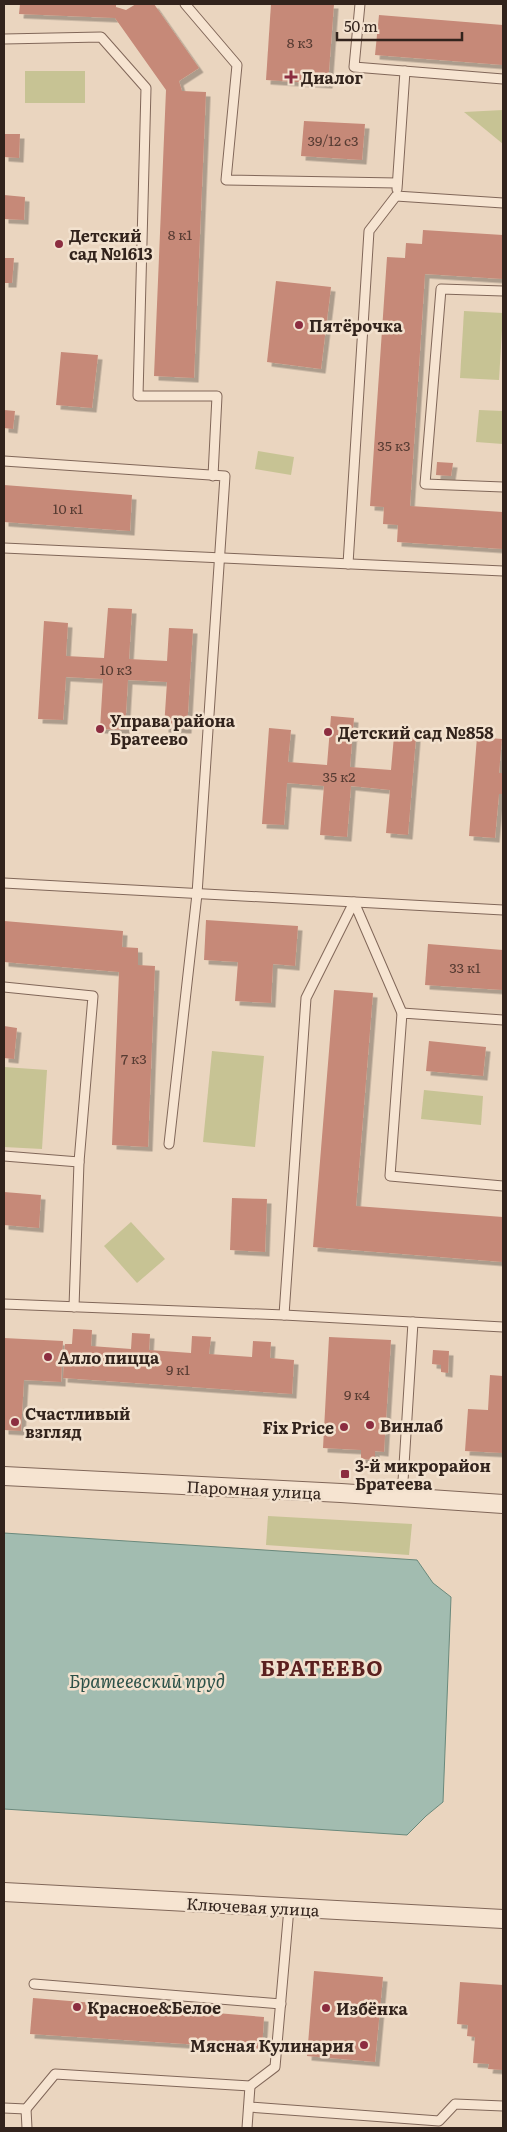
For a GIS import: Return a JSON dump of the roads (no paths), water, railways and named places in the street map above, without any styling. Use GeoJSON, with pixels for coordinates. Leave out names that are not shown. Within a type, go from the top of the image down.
{"type":"FeatureCollection","features":[{"type":"Feature","properties":{"kind":"street","name":"Паромная улица"},"geometry":{"type":"LineString","coordinates":[[4,1476],[503,1504]]}},
{"type":"Feature","properties":{"kind":"street","name":"Ключевая улица"},"geometry":{"type":"LineString","coordinates":[[4,1892],[503,1919]]}},
{"type":"Feature","properties":{"kind":"lane"},"geometry":{"type":"LineString","coordinates":[[185,4],[237,65],[226,180],[397,183]]}},
{"type":"Feature","properties":{"kind":"lane"},"geometry":{"type":"LineString","coordinates":[[360,4],[354,67],[503,79]]}},
{"type":"Feature","properties":{"kind":"lane"},"geometry":{"type":"LineString","coordinates":[[4,39],[101,37],[146,88],[138,396],[217,396],[213,476]]}},
{"type":"Feature","properties":{"kind":"lane"},"geometry":{"type":"LineString","coordinates":[[348,564],[369,231],[396,196],[405,71]]}},
{"type":"Feature","properties":{"kind":"lane"},"geometry":{"type":"LineString","coordinates":[[396,196],[503,203]]}},
{"type":"Feature","properties":{"kind":"lane"},"geometry":{"type":"LineString","coordinates":[[503,292],[441,289],[425,484],[503,487]]}},
{"type":"Feature","properties":{"kind":"lane"},"geometry":{"type":"LineString","coordinates":[[4,461],[225,476],[197,894],[169,1144]]}},
{"type":"Feature","properties":{"kind":"lane"},"geometry":{"type":"LineString","coordinates":[[4,548],[503,571]]}},
{"type":"Feature","properties":{"kind":"lane"},"geometry":{"type":"LineString","coordinates":[[4,883],[503,910]]}},
{"type":"Feature","properties":{"kind":"lane"},"geometry":{"type":"LineString","coordinates":[[354,902],[402,1013],[390,1176],[503,1186]]}},
{"type":"Feature","properties":{"kind":"lane"},"geometry":{"type":"LineString","coordinates":[[284,1315],[306,998],[354,902]]}},
{"type":"Feature","properties":{"kind":"lane"},"geometry":{"type":"LineString","coordinates":[[4,987],[93,996],[80,1162],[74,1307]]}},
{"type":"Feature","properties":{"kind":"lane"},"geometry":{"type":"LineString","coordinates":[[402,1013],[503,1020]]}},
{"type":"Feature","properties":{"kind":"lane"},"geometry":{"type":"LineString","coordinates":[[4,1156],[80,1162]]}},
{"type":"Feature","properties":{"kind":"lane"},"geometry":{"type":"LineString","coordinates":[[4,1304],[284,1315],[503,1327]]}},
{"type":"Feature","properties":{"kind":"lane"},"geometry":{"type":"LineString","coordinates":[[402,1497],[413,1322]]}},
{"type":"Feature","properties":{"kind":"lane"},"geometry":{"type":"LineString","coordinates":[[27,2128],[26,2109],[54,2074],[250,2086],[275,2067],[289,1908]]}},
{"type":"Feature","properties":{"kind":"lane"},"geometry":{"type":"LineString","coordinates":[[34,1984],[281,2004]]}},
{"type":"Feature","properties":{"kind":"lane"},"geometry":{"type":"LineString","coordinates":[[247,2128],[250,2086]]}},
{"type":"Feature","properties":{"kind":"lane"},"geometry":{"type":"LineString","coordinates":[[249,2107],[439,2121],[455,2104],[503,2106]]}},
{"type":"Feature","properties":{"kind":"lane"},"geometry":{"type":"LineString","coordinates":[[4,2108],[26,2109]]}},
{"type":"Feature","properties":{"kind":"water","name":"Братеевский пруд"},"geometry":{"type":"Polygon","coordinates":[[[4,1533],[417,1560],[433,1583],[451,1597],[443,1802],[407,1835],[4,1809],[4,1533]]]}},
{"type":"Feature","properties":{"kind":"place","name":"Диалог"},"geometry":{"type":"Point","coordinates":[291,77]}},
{"type":"Feature","properties":{"kind":"place","name":"Детский сад №1613"},"geometry":{"type":"Point","coordinates":[59,244]}},
{"type":"Feature","properties":{"kind":"place","name":"Пятёрочка"},"geometry":{"type":"Point","coordinates":[299,325]}},
{"type":"Feature","properties":{"kind":"place","name":"Управа района Братеево"},"geometry":{"type":"Point","coordinates":[100,729]}},
{"type":"Feature","properties":{"kind":"place","name":"Детский сад №858"},"geometry":{"type":"Point","coordinates":[328,732]}},
{"type":"Feature","properties":{"kind":"place","name":"Алло пицца"},"geometry":{"type":"Point","coordinates":[48,1357]}},
{"type":"Feature","properties":{"kind":"place","name":"Счастливый взгляд"},"geometry":{"type":"Point","coordinates":[15,1422]}},
{"type":"Feature","properties":{"kind":"place","name":"Винлаб"},"geometry":{"type":"Point","coordinates":[370,1425]}},
{"type":"Feature","properties":{"kind":"place","name":"Fix Price"},"geometry":{"type":"Point","coordinates":[344,1427]}},
{"type":"Feature","properties":{"kind":"place","name":"3-й микрорайон Братеева"},"geometry":{"type":"Point","coordinates":[345,1474]}},
{"type":"Feature","properties":{"kind":"place","name":"Красное&Белое"},"geometry":{"type":"Point","coordinates":[77,2007]}},
{"type":"Feature","properties":{"kind":"place","name":"Избёнка"},"geometry":{"type":"Point","coordinates":[326,2008]}},
{"type":"Feature","properties":{"kind":"place","name":"Мясная Кулинария"},"geometry":{"type":"Point","coordinates":[364,2045]}},
{"type":"Feature","properties":{"kind":"district","name":"БРАТЕЕВО"},"geometry":{"type":"Point","coordinates":[322,1666]}}]}
